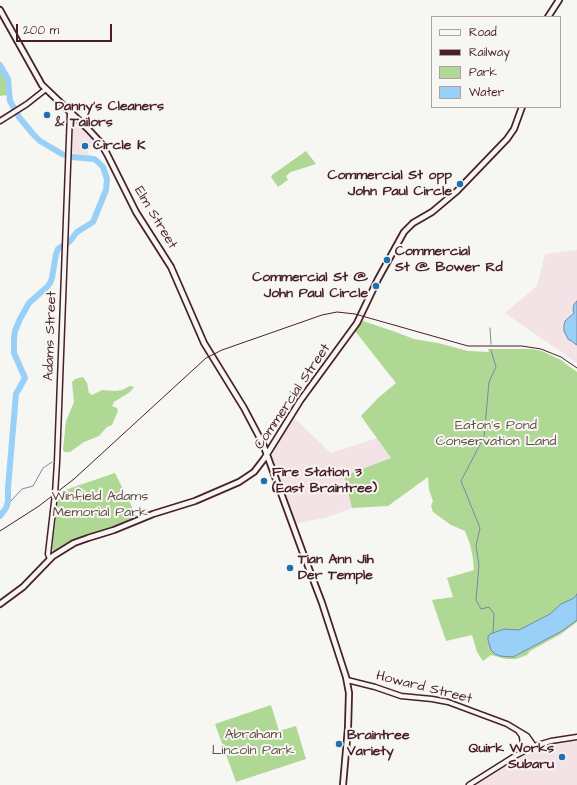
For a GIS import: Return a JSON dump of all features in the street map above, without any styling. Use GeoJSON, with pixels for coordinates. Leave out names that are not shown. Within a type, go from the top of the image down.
{"type":"FeatureCollection","features":[{"type":"Feature","properties":{"kind":"main road"},"geometry":{"type":"LineString","coordinates":[[549,16],[559,0]]}},
{"type":"Feature","properties":{"kind":"main road","name":"Elm Street"},"geometry":{"type":"LineString","coordinates":[[0,10],[36,75],[46,89],[94,135],[109,157],[136,212],[170,264],[204,342],[244,408],[267,454],[302,553],[324,608],[347,680],[349,696],[348,728],[343,785]]}},
{"type":"Feature","properties":{"kind":"main road","name":"Commercial Street"},"geometry":{"type":"LineString","coordinates":[[0,604],[23,587],[50,559],[65,548],[81,540],[114,530],[156,513],[192,503],[244,479],[254,472],[300,401],[360,318],[378,278],[404,232],[413,223],[432,212],[457,191],[507,139],[514,129],[522,108]]}},
{"type":"Feature","properties":{"kind":"street"},"geometry":{"type":"LineString","coordinates":[[0,121],[18,110],[46,89]]}},
{"type":"Feature","properties":{"kind":"street","name":"Adams Street"},"geometry":{"type":"LineString","coordinates":[[50,559],[48,554],[57,469],[70,112]]}},
{"type":"Feature","properties":{"kind":"street","name":"Howard Street"},"geometry":{"type":"LineString","coordinates":[[347,680],[401,696],[443,701],[496,720],[517,730],[527,736],[532,746]]}},
{"type":"Feature","properties":{"kind":"street","name":"Howard Street"},"geometry":{"type":"LineString","coordinates":[[517,730],[532,746]]}},
{"type":"Feature","properties":{"kind":"street"},"geometry":{"type":"LineString","coordinates":[[518,754],[522,749],[523,744],[521,735]]}},
{"type":"Feature","properties":{"kind":"street"},"geometry":{"type":"LineString","coordinates":[[469,785],[532,746],[577,737]]}},
{"type":"Feature","properties":{"kind":"shaded area"},"geometry":{"type":"Polygon","coordinates":[[[75,126],[80,126],[95,142],[87,152],[91,156],[72,153],[73,130],[75,126]]]}},
{"type":"Feature","properties":{"kind":"shaded area"},"geometry":{"type":"Polygon","coordinates":[[[577,250],[577,363],[505,313],[537,286],[545,254],[577,250]]]}},
{"type":"Feature","properties":{"kind":"shaded area"},"geometry":{"type":"Polygon","coordinates":[[[293,417],[331,453],[377,438],[391,459],[344,476],[352,508],[328,517],[295,524],[272,455],[293,417]]]}},
{"type":"Feature","properties":{"kind":"shaded area"},"geometry":{"type":"Polygon","coordinates":[[[577,741],[577,785],[476,785],[532,752],[547,746],[577,741]]]}},
{"type":"Feature","properties":{"kind":"green space"},"geometry":{"type":"Polygon","coordinates":[[[0,66],[8,79],[7,95],[0,96],[0,66]]]}},
{"type":"Feature","properties":{"kind":"green space"},"geometry":{"type":"Polygon","coordinates":[[[306,151],[316,164],[291,172],[286,176],[288,180],[278,187],[271,177],[272,175],[306,151]]]}},
{"type":"Feature","properties":{"kind":"green space","name":"Eaton's Pond Conservation Land"},"geometry":{"type":"Polygon","coordinates":[[[363,321],[414,339],[438,343],[468,351],[489,352],[488,349],[532,349],[542,351],[561,360],[577,372],[577,622],[561,634],[530,651],[527,655],[516,659],[506,659],[491,655],[483,661],[477,652],[472,635],[446,641],[432,600],[453,597],[447,578],[474,570],[473,559],[470,544],[465,531],[451,525],[433,512],[431,506],[433,501],[429,490],[428,477],[388,506],[352,508],[344,476],[391,458],[361,416],[378,398],[396,383],[355,331],[363,321]]]}},
{"type":"Feature","properties":{"kind":"green space"},"geometry":{"type":"Polygon","coordinates":[[[83,377],[87,383],[89,393],[92,395],[102,390],[115,391],[122,390],[130,386],[134,387],[130,392],[114,402],[112,406],[117,408],[118,411],[112,425],[107,427],[99,436],[84,442],[70,452],[64,452],[66,421],[74,402],[72,382],[75,379],[83,377]]]}},
{"type":"Feature","properties":{"kind":"green space","name":"Winfield Adams Memorial Park"},"geometry":{"type":"Polygon","coordinates":[[[115,473],[137,517],[109,529],[76,539],[55,551],[52,550],[59,495],[65,490],[115,473]]]}},
{"type":"Feature","properties":{"kind":"green space","name":"Abraham Lincoln Park"},"geometry":{"type":"Polygon","coordinates":[[[271,705],[279,731],[296,726],[306,759],[236,782],[215,724],[271,705]]]}},
{"type":"Feature","properties":{"kind":"water"},"geometry":{"type":"Polygon","coordinates":[[[577,301],[577,345],[568,339],[564,331],[564,325],[565,321],[574,313],[574,304],[577,301]]]}},
{"type":"Feature","properties":{"kind":"water"},"geometry":{"type":"Polygon","coordinates":[[[577,594],[577,620],[562,631],[513,657],[500,656],[491,650],[488,640],[490,634],[504,629],[519,630],[550,614],[561,604],[574,598],[577,594]]]}},
{"type":"Feature","properties":{"kind":"waterway"},"geometry":{"type":"LineString","coordinates":[[0,65],[8,79],[10,101],[19,117],[33,134],[40,141],[62,154],[72,157],[94,159],[103,167],[107,179],[106,190],[93,222],[77,232],[70,241],[58,249],[50,283],[29,303],[15,331],[14,353],[25,378],[16,394],[8,502],[6,508],[0,516]]}},
{"type":"Feature","properties":{"kind":"waterway"},"geometry":{"type":"LineString","coordinates":[[490,328],[491,344]]}},
{"type":"Feature","properties":{"kind":"waterway"},"geometry":{"type":"LineString","coordinates":[[491,350],[496,367],[489,382],[484,437],[461,481],[480,528],[476,546],[479,565],[476,600],[481,609],[489,607],[494,614],[493,633]]}},
{"type":"Feature","properties":{"kind":"waterway"},"geometry":{"type":"LineString","coordinates":[[8,502],[11,501],[22,489],[33,486],[43,468],[52,462]]}},
{"type":"Feature","properties":{"kind":"railway"},"geometry":{"type":"LineString","coordinates":[[0,531],[39,506],[74,479],[206,358],[222,350],[322,315],[337,312],[355,314],[468,346],[522,346],[541,349],[561,357],[577,368]]}},
{"type":"Feature","properties":{"kind":"place","name":"Danny's Cleaners & Tailors"},"geometry":{"type":"Point","coordinates":[47,115]}},
{"type":"Feature","properties":{"kind":"place","name":"Circle K"},"geometry":{"type":"Point","coordinates":[85,146]}},
{"type":"Feature","properties":{"kind":"place","name":"Commercial St opp John Paul Circle"},"geometry":{"type":"Point","coordinates":[460,184]}},
{"type":"Feature","properties":{"kind":"place","name":"Commercial St @ Bower Rd"},"geometry":{"type":"Point","coordinates":[387,260]}},
{"type":"Feature","properties":{"kind":"place","name":"Commercial St @ John Paul Circle"},"geometry":{"type":"Point","coordinates":[376,286]}},
{"type":"Feature","properties":{"kind":"place","name":"Fire Station 3 (East Braintree)"},"geometry":{"type":"Point","coordinates":[264,481]}},
{"type":"Feature","properties":{"kind":"place","name":"Tian Ann Jih Der Temple"},"geometry":{"type":"Point","coordinates":[290,568]}},
{"type":"Feature","properties":{"kind":"place","name":"Braintree Variety"},"geometry":{"type":"Point","coordinates":[339,744]}},
{"type":"Feature","properties":{"kind":"place","name":"Quirk Works Subaru"},"geometry":{"type":"Point","coordinates":[562,757]}}]}
